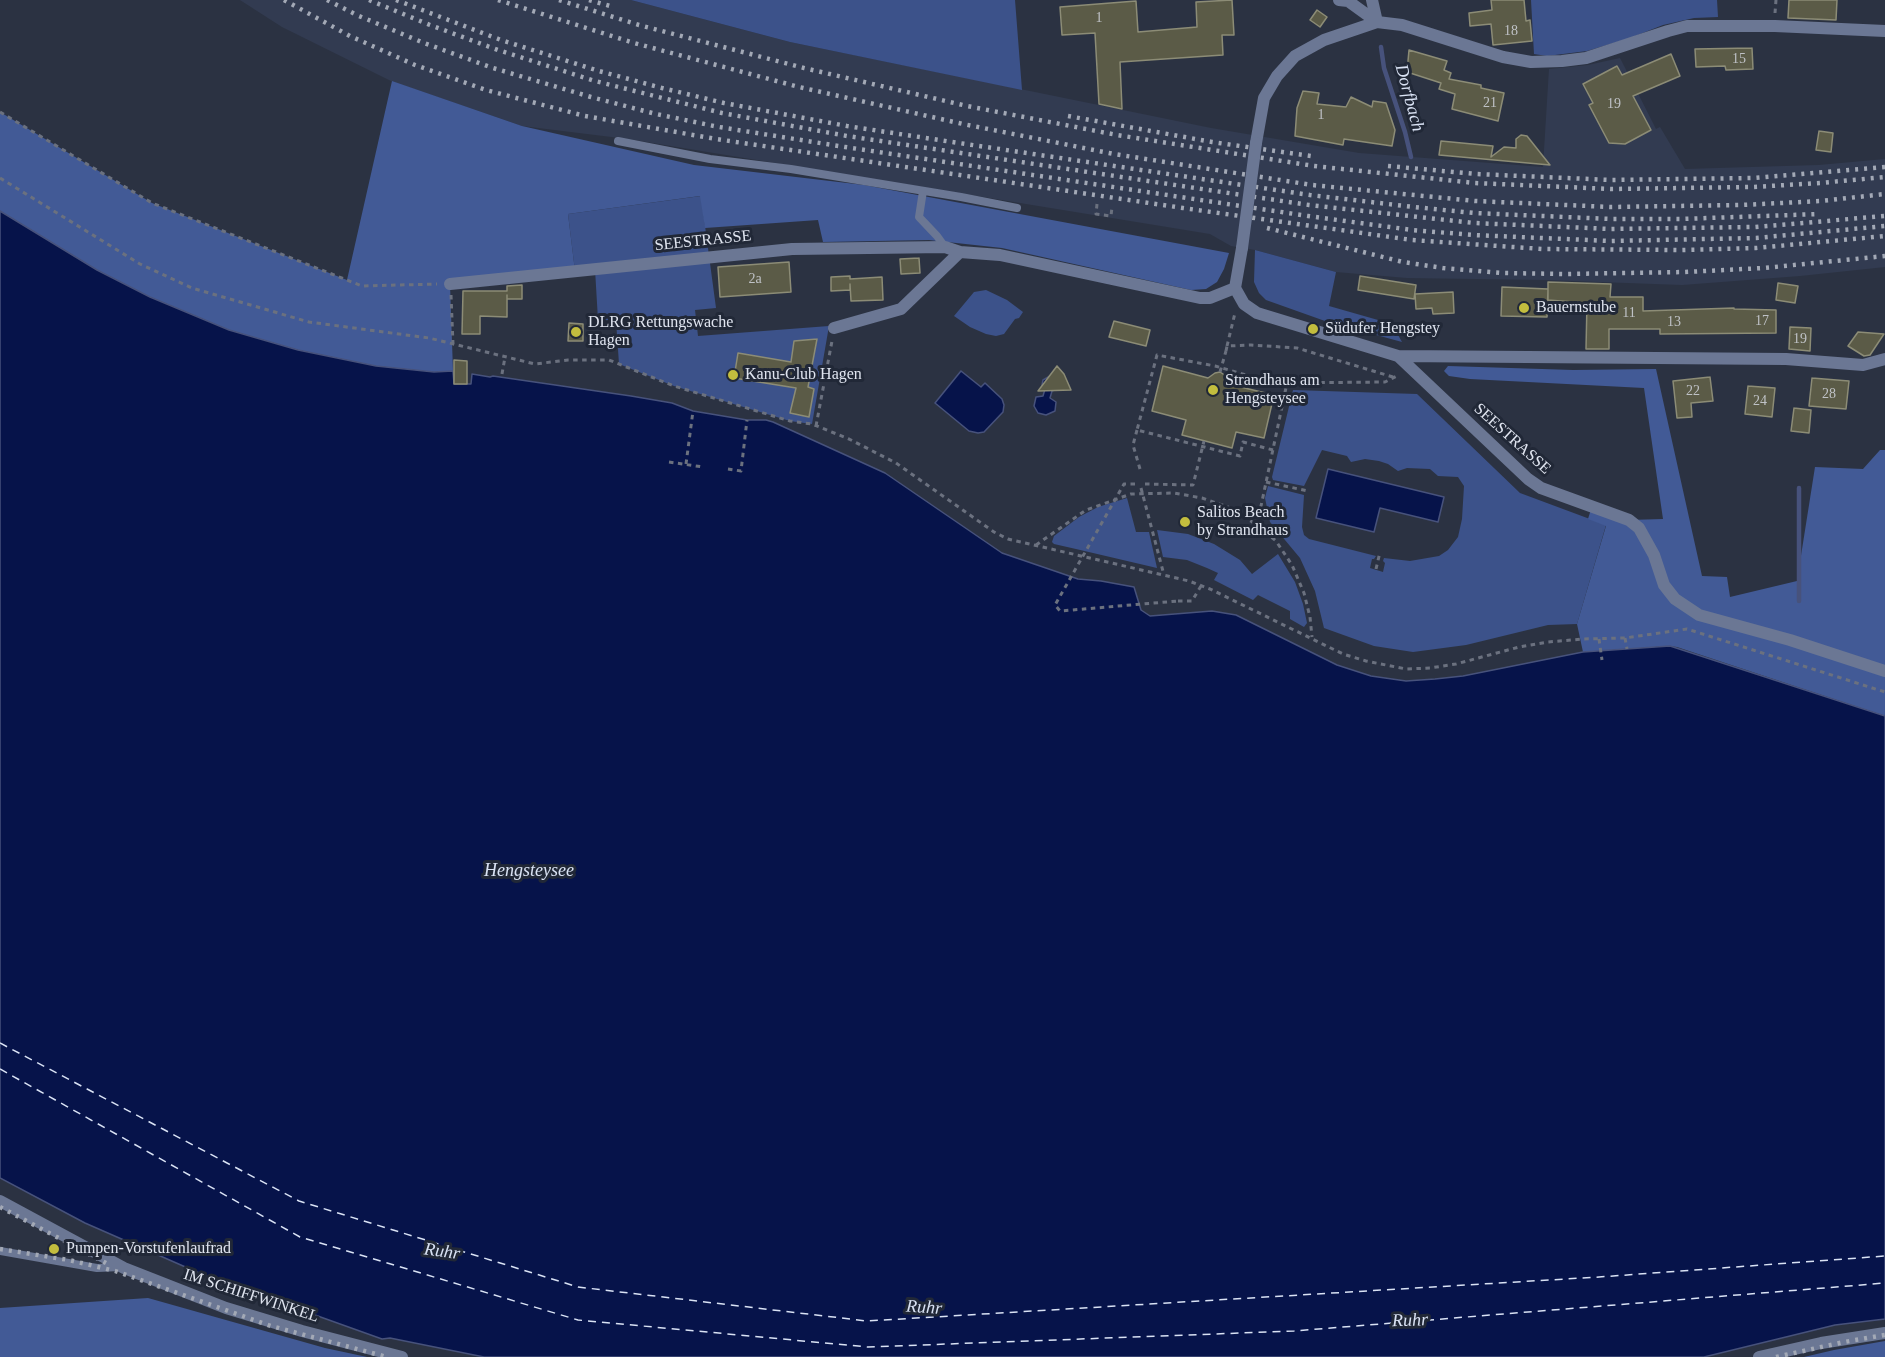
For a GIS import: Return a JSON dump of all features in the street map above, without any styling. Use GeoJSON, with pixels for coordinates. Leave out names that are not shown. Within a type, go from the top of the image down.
{"type":"FeatureCollection","features":[{"type":"Feature","properties":{"kind":"street"},"geometry":{"type":"LineString","coordinates":[[1339,0],[1348,2],[1377,22]]}},
{"type":"Feature","properties":{"kind":"street"},"geometry":{"type":"LineString","coordinates":[[1372,0],[1377,22]]}},
{"type":"Feature","properties":{"kind":"street"},"geometry":{"type":"LineString","coordinates":[[1235,288],[1264,98],[1277,76],[1295,56],[1324,40],[1377,22],[1402,25],[1503,57],[1531,62],[1586,58],[1688,26],[1775,26],[1885,31]]}},
{"type":"Feature","properties":{"kind":"street","name":"SEESTRASSE"},"geometry":{"type":"LineString","coordinates":[[450,284],[792,249],[945,247],[960,252],[1000,255],[1200,298],[1210,298],[1235,288],[1244,304],[1257,313],[1398,356],[1786,359],[1863,365],[1885,359]]}},
{"type":"Feature","properties":{"kind":"street"},"geometry":{"type":"LineString","coordinates":[[834,328],[902,309],[960,252]]}},
{"type":"Feature","properties":{"kind":"street","name":"SEESTRASSE"},"geometry":{"type":"LineString","coordinates":[[1398,356],[1528,480],[1541,488],[1629,520],[1639,528],[1654,555],[1664,585],[1675,599],[1699,615],[1790,640],[1885,671]]}},
{"type":"Feature","properties":{"kind":"street","name":"IM SCHIFFWINKEL"},"geometry":{"type":"LineString","coordinates":[[0,1201],[124,1268],[226,1308],[402,1357]]}},
{"type":"Feature","properties":{"kind":"street"},"geometry":{"type":"LineString","coordinates":[[1759,1357],[1821,1343],[1885,1333]]}},
{"type":"Feature","properties":{"kind":"lane"},"geometry":{"type":"LineString","coordinates":[[618,141],[710,159],[791,169],[1017,208]]}},
{"type":"Feature","properties":{"kind":"lane"},"geometry":{"type":"LineString","coordinates":[[923,191],[919,217],[945,247]]}},
{"type":"Feature","properties":{"kind":"lane"},"geometry":{"type":"LineString","coordinates":[[0,1251],[97,1268],[124,1268]]}},
{"type":"Feature","properties":{"kind":"path"},"geometry":{"type":"LineString","coordinates":[[0,112],[152,203],[362,286],[450,284],[453,344]]}},
{"type":"Feature","properties":{"kind":"path"},"geometry":{"type":"LineString","coordinates":[[0,178],[140,264],[192,288],[309,322],[429,338],[535,364],[568,360],[609,360],[674,386],[790,421],[816,426],[849,439],[896,463],[994,532],[1008,539],[1164,575],[1201,586],[1343,654],[1366,662],[1406,669],[1430,668],[1548,642],[1625,638],[1680,629],[1695,631],[1885,692]]}},
{"type":"Feature","properties":{"kind":"path"},"geometry":{"type":"LineString","coordinates":[[1097,204],[1096,214],[1110,216],[1112,207]]}},
{"type":"Feature","properties":{"kind":"path"},"geometry":{"type":"LineString","coordinates":[[1220,372],[1234,319]]}},
{"type":"Feature","properties":{"kind":"path"},"geometry":{"type":"LineString","coordinates":[[816,426],[834,328]]}},
{"type":"Feature","properties":{"kind":"path"},"geometry":{"type":"LineString","coordinates":[[1227,348],[1270,346],[1297,348],[1394,377]]}},
{"type":"Feature","properties":{"kind":"path"},"geometry":{"type":"LineString","coordinates":[[1140,469],[1133,445],[1157,355],[1215,366],[1274,383],[1385,382],[1412,369]]}},
{"type":"Feature","properties":{"kind":"path"},"geometry":{"type":"LineString","coordinates":[[502,374],[505,357]]}},
{"type":"Feature","properties":{"kind":"path"},"geometry":{"type":"LineString","coordinates":[[1257,525],[1287,383]]}},
{"type":"Feature","properties":{"kind":"path"},"geometry":{"type":"LineString","coordinates":[[686,464],[693,411]]}},
{"type":"Feature","properties":{"kind":"path"},"geometry":{"type":"LineString","coordinates":[[728,469],[741,471],[747,420]]}},
{"type":"Feature","properties":{"kind":"path"},"geometry":{"type":"LineString","coordinates":[[1137,429],[1240,456],[1243,442],[1273,450]]}},
{"type":"Feature","properties":{"kind":"path"},"geometry":{"type":"LineString","coordinates":[[1145,484],[1193,485],[1204,441]]}},
{"type":"Feature","properties":{"kind":"path"},"geometry":{"type":"LineString","coordinates":[[669,462],[703,467]]}},
{"type":"Feature","properties":{"kind":"path"},"geometry":{"type":"LineString","coordinates":[[1266,482],[1308,491]]}},
{"type":"Feature","properties":{"kind":"path"},"geometry":{"type":"LineString","coordinates":[[1135,484],[1124,484],[1055,605],[1060,611],[1192,601],[1201,586]]}},
{"type":"Feature","properties":{"kind":"path"},"geometry":{"type":"LineString","coordinates":[[1141,488],[1164,575]]}},
{"type":"Feature","properties":{"kind":"path"},"geometry":{"type":"LineString","coordinates":[[1035,546],[1086,510],[1131,494],[1174,493],[1202,498],[1228,507],[1257,525],[1276,542],[1292,565],[1304,592],[1312,638]]}},
{"type":"Feature","properties":{"kind":"path"},"geometry":{"type":"LineString","coordinates":[[1376,569],[1380,552]]}},
{"type":"Feature","properties":{"kind":"path"},"geometry":{"type":"LineString","coordinates":[[1625,638],[1627,649]]}},
{"type":"Feature","properties":{"kind":"path"},"geometry":{"type":"LineString","coordinates":[[1599,639],[1602,660]]}},
{"type":"Feature","properties":{"kind":"shaded area"},"geometry":{"type":"Polygon","coordinates":[[[240,0],[631,0],[790,42],[1211,128],[1359,153],[1543,167],[1549,69],[1588,65],[1620,58],[1656,129],[1660,127],[1685,169],[1819,165],[1885,159],[1885,267],[1682,285],[1407,278],[1336,272],[1255,250],[1231,246],[1210,234],[628,139],[522,126],[391,81],[282,27],[240,0]]]}},
{"type":"Feature","properties":{"kind":"shaded area"},"geometry":{"type":"Polygon","coordinates":[[[631,0],[1015,0],[1022,90],[790,42],[631,0]]]}},
{"type":"Feature","properties":{"kind":"shaded area"},"geometry":{"type":"Polygon","coordinates":[[[1531,0],[1717,0],[1718,17],[1694,18],[1663,25],[1587,51],[1547,56],[1534,54],[1531,0]]]}},
{"type":"Feature","properties":{"kind":"shaded area"},"geometry":{"type":"Polygon","coordinates":[[[392,81],[522,126],[694,165],[864,185],[1229,253],[1217,282],[1206,289],[1191,290],[1002,248],[929,240],[823,242],[818,220],[705,228],[700,196],[568,214],[575,271],[450,284],[453,371],[434,372],[376,366],[298,350],[229,330],[150,297],[97,270],[0,211],[0,112],[152,203],[347,280],[392,81]]]}},
{"type":"Feature","properties":{"kind":"shaded area"},"geometry":{"type":"Polygon","coordinates":[[[701,196],[716,308],[695,310],[698,336],[829,326],[812,424],[790,421],[674,386],[619,364],[616,320],[598,320],[595,269],[575,271],[568,214],[701,196]]]}},
{"type":"Feature","properties":{"kind":"shaded area"},"geometry":{"type":"Polygon","coordinates":[[[1255,250],[1336,272],[1329,306],[1392,324],[1402,342],[1325,321],[1266,300],[1259,293],[1254,282],[1255,250]]]}},
{"type":"Feature","properties":{"kind":"shaded area"},"geometry":{"type":"Polygon","coordinates":[[[986,290],[1007,300],[1023,312],[1004,334],[996,336],[986,334],[954,316],[974,292],[986,290]]]}},
{"type":"Feature","properties":{"kind":"shaded area"},"geometry":{"type":"Polygon","coordinates":[[[1448,366],[1573,370],[1656,369],[1702,576],[1727,577],[1730,597],[1797,581],[1815,467],[1863,469],[1880,450],[1885,450],[1885,716],[1677,647],[1583,652],[1577,624],[1606,526],[1588,519],[1592,506],[1629,520],[1663,519],[1644,388],[1470,379],[1449,376],[1444,371],[1448,366]]]}},
{"type":"Feature","properties":{"kind":"shaded area"},"geometry":{"type":"Polygon","coordinates":[[[1293,390],[1417,394],[1520,493],[1606,525],[1577,624],[1548,625],[1466,645],[1413,652],[1374,646],[1324,628],[1315,591],[1300,558],[1270,522],[1265,498],[1268,486],[1304,495],[1302,527],[1304,535],[1309,539],[1376,556],[1372,559],[1370,568],[1383,572],[1384,558],[1410,561],[1439,556],[1448,550],[1458,537],[1462,519],[1464,486],[1458,477],[1438,476],[1430,469],[1407,468],[1398,471],[1379,461],[1365,459],[1351,462],[1347,456],[1322,450],[1304,486],[1273,480],[1293,390]]]}},
{"type":"Feature","properties":{"kind":"shaded area"},"geometry":{"type":"Polygon","coordinates":[[[1127,498],[1136,532],[1149,532],[1157,568],[1052,542],[1054,536],[1079,517],[1098,507],[1127,498]]]}},
{"type":"Feature","properties":{"kind":"shaded area"},"geometry":{"type":"Polygon","coordinates":[[[1157,530],[1188,534],[1214,544],[1240,560],[1252,574],[1278,554],[1295,582],[1307,623],[1304,627],[1290,619],[1290,611],[1258,595],[1253,600],[1214,580],[1218,573],[1187,560],[1163,557],[1157,530]]]}},
{"type":"Feature","properties":{"kind":"shaded area"},"geometry":{"type":"Polygon","coordinates":[[[148,1298],[325,1348],[367,1357],[0,1357],[0,1308],[148,1298]]]}},
{"type":"Feature","properties":{"kind":"shaded area"},"geometry":{"type":"Polygon","coordinates":[[[1885,1341],[1885,1357],[1804,1357],[1834,1350],[1885,1341]]]}},
{"type":"Feature","properties":{"kind":"water","name":"Hengsteysee"},"geometry":{"type":"Polygon","coordinates":[[[0,211],[97,270],[150,297],[229,330],[298,350],[376,366],[434,372],[453,371],[454,384],[471,384],[472,374],[493,376],[631,396],[672,403],[693,411],[773,422],[885,473],[1002,553],[1078,579],[1134,587],[1141,610],[1150,616],[1212,611],[1236,615],[1337,665],[1371,676],[1406,681],[1435,679],[1463,676],[1583,652],[1670,646],[1885,716],[1885,1319],[1835,1325],[1704,1357],[484,1357],[390,1338],[382,1339],[206,1276],[85,1223],[0,1178],[0,211]]]}},
{"type":"Feature","properties":{"kind":"water"},"geometry":{"type":"Polygon","coordinates":[[[961,371],[981,387],[985,383],[1002,399],[1003,412],[984,432],[969,431],[935,403],[961,371]]]}},
{"type":"Feature","properties":{"kind":"water"},"geometry":{"type":"Polygon","coordinates":[[[1050,376],[1055,377],[1057,389],[1052,391],[1050,398],[1056,402],[1055,411],[1046,415],[1038,413],[1034,406],[1036,397],[1043,396],[1045,389],[1042,385],[1043,380],[1050,376]]]}},
{"type":"Feature","properties":{"kind":"water"},"geometry":{"type":"Polygon","coordinates":[[[1328,469],[1444,497],[1438,522],[1380,508],[1374,532],[1316,518],[1328,469]]]}},
{"type":"Feature","properties":{"kind":"building"},"geometry":{"type":"Polygon","coordinates":[[[1232,0],[1234,35],[1222,35],[1223,55],[1120,62],[1122,109],[1099,104],[1095,33],[1062,35],[1060,7],[1136,1],[1138,32],[1197,27],[1196,2],[1232,0]]]}},
{"type":"Feature","properties":{"kind":"building"},"geometry":{"type":"Polygon","coordinates":[[[1491,0],[1524,0],[1526,21],[1530,20],[1532,41],[1493,45],[1491,24],[1470,26],[1469,13],[1492,10],[1491,0]]]}},
{"type":"Feature","properties":{"kind":"building"},"geometry":{"type":"Polygon","coordinates":[[[1789,0],[1837,0],[1836,20],[1788,18],[1789,0]]]}},
{"type":"Feature","properties":{"kind":"building"},"geometry":{"type":"Polygon","coordinates":[[[1317,10],[1327,17],[1320,27],[1310,20],[1317,10]]]}},
{"type":"Feature","properties":{"kind":"building"},"geometry":{"type":"Polygon","coordinates":[[[1752,48],[1753,69],[1726,70],[1725,66],[1696,67],[1695,49],[1752,48]]]}},
{"type":"Feature","properties":{"kind":"building"},"geometry":{"type":"Polygon","coordinates":[[[1409,50],[1447,61],[1444,70],[1451,73],[1449,79],[1481,85],[1481,88],[1504,93],[1498,121],[1452,109],[1455,94],[1439,89],[1441,83],[1407,72],[1409,50]]]}},
{"type":"Feature","properties":{"kind":"building"},"geometry":{"type":"Polygon","coordinates":[[[1671,54],[1680,76],[1633,96],[1651,130],[1625,144],[1609,143],[1589,105],[1593,103],[1583,84],[1617,66],[1622,75],[1671,54]]]}},
{"type":"Feature","properties":{"kind":"building"},"geometry":{"type":"Polygon","coordinates":[[[1303,91],[1319,93],[1317,104],[1346,107],[1351,97],[1372,107],[1373,101],[1386,103],[1395,130],[1392,146],[1344,139],[1343,145],[1295,136],[1297,108],[1303,91]]]}},
{"type":"Feature","properties":{"kind":"building"},"geometry":{"type":"Polygon","coordinates":[[[1819,131],[1833,133],[1831,152],[1816,150],[1819,131]]]}},
{"type":"Feature","properties":{"kind":"building"},"geometry":{"type":"Polygon","coordinates":[[[1521,135],[1527,136],[1550,165],[1439,155],[1441,141],[1493,146],[1491,157],[1504,147],[1516,148],[1516,139],[1521,135]]]}},
{"type":"Feature","properties":{"kind":"building"},"geometry":{"type":"Polygon","coordinates":[[[919,258],[920,273],[901,274],[900,259],[919,258]]]}},
{"type":"Feature","properties":{"kind":"building"},"geometry":{"type":"Polygon","coordinates":[[[789,262],[791,292],[720,297],[718,267],[789,262]]]}},
{"type":"Feature","properties":{"kind":"building"},"geometry":{"type":"Polygon","coordinates":[[[850,276],[850,279],[882,277],[883,300],[851,301],[850,284],[850,290],[831,291],[831,277],[850,276]]]}},
{"type":"Feature","properties":{"kind":"building"},"geometry":{"type":"Polygon","coordinates":[[[1360,276],[1416,285],[1414,299],[1358,290],[1360,276]]]}},
{"type":"Feature","properties":{"kind":"building"},"geometry":{"type":"Polygon","coordinates":[[[1548,282],[1611,284],[1610,297],[1643,297],[1643,311],[1734,308],[1776,310],[1776,333],[1660,334],[1660,329],[1609,329],[1609,349],[1586,349],[1587,303],[1548,300],[1548,282]]]}},
{"type":"Feature","properties":{"kind":"building"},"geometry":{"type":"Polygon","coordinates":[[[1778,283],[1798,286],[1795,303],[1776,300],[1778,283]]]}},
{"type":"Feature","properties":{"kind":"building"},"geometry":{"type":"Polygon","coordinates":[[[522,285],[522,299],[507,299],[507,317],[480,316],[480,334],[462,334],[463,291],[507,291],[507,286],[522,285]]]}},
{"type":"Feature","properties":{"kind":"building","name":"Bauernstube"},"geometry":{"type":"Polygon","coordinates":[[[1502,287],[1548,289],[1547,317],[1501,316],[1502,287]]]}},
{"type":"Feature","properties":{"kind":"building"},"geometry":{"type":"Polygon","coordinates":[[[1453,292],[1454,313],[1433,314],[1432,308],[1416,309],[1415,294],[1453,292]]]}},
{"type":"Feature","properties":{"kind":"building"},"geometry":{"type":"Polygon","coordinates":[[[1114,321],[1150,330],[1146,346],[1109,337],[1114,321]]]}},
{"type":"Feature","properties":{"kind":"building","name":"DLRG Rettungswache Hagen"},"geometry":{"type":"Polygon","coordinates":[[[569,323],[583,324],[583,341],[568,341],[569,323]]]}},
{"type":"Feature","properties":{"kind":"building"},"geometry":{"type":"Polygon","coordinates":[[[1790,327],[1811,328],[1810,351],[1789,349],[1790,327]]]}},
{"type":"Feature","properties":{"kind":"building"},"geometry":{"type":"Polygon","coordinates":[[[1858,332],[1884,334],[1870,355],[1864,356],[1848,346],[1858,332]]]}},
{"type":"Feature","properties":{"kind":"building"},"geometry":{"type":"Polygon","coordinates":[[[817,339],[808,387],[814,389],[809,417],[790,413],[796,388],[734,378],[738,353],[791,362],[794,341],[817,339]]]}},
{"type":"Feature","properties":{"kind":"building"},"geometry":{"type":"Polygon","coordinates":[[[454,360],[467,361],[467,384],[454,384],[454,360]]]}},
{"type":"Feature","properties":{"kind":"building"},"geometry":{"type":"Polygon","coordinates":[[[1057,366],[1064,374],[1071,390],[1038,391],[1057,366]]]}},
{"type":"Feature","properties":{"kind":"building"},"geometry":{"type":"Polygon","coordinates":[[[1163,366],[1208,378],[1220,372],[1226,376],[1228,384],[1274,395],[1264,438],[1236,432],[1232,448],[1182,435],[1186,420],[1152,411],[1163,366]]]}},
{"type":"Feature","properties":{"kind":"building"},"geometry":{"type":"Polygon","coordinates":[[[1710,377],[1713,401],[1691,403],[1692,417],[1677,418],[1673,381],[1710,377]]]}},
{"type":"Feature","properties":{"kind":"building"},"geometry":{"type":"Polygon","coordinates":[[[1812,378],[1849,381],[1846,409],[1809,406],[1812,378]]]}},
{"type":"Feature","properties":{"kind":"building"},"geometry":{"type":"Polygon","coordinates":[[[1748,386],[1775,388],[1772,417],[1745,414],[1748,386]]]}},
{"type":"Feature","properties":{"kind":"building"},"geometry":{"type":"Polygon","coordinates":[[[1794,408],[1811,410],[1809,433],[1791,431],[1794,408]]]}},
{"type":"Feature","properties":{"kind":"waterway","name":"Dorfbach"},"geometry":{"type":"LineString","coordinates":[[1381,47],[1384,68],[1411,157]]}},
{"type":"Feature","properties":{"kind":"waterway"},"geometry":{"type":"LineString","coordinates":[[1799,488],[1799,601]]}},
{"type":"Feature","properties":{"kind":"ferry route"},"geometry":{"type":"LineString","coordinates":[[0,1043],[299,1201],[578,1287],[867,1321],[1599,1277],[1885,1256]]}},
{"type":"Feature","properties":{"kind":"ferry route"},"geometry":{"type":"LineString","coordinates":[[0,1069],[300,1237],[578,1320],[868,1347],[1294,1331],[1885,1283]]}},
{"type":"Feature","properties":{"kind":"railway"},"geometry":{"type":"LineString","coordinates":[[284,0],[350,36],[415,65],[486,90],[585,116],[716,139],[1183,208],[1412,240],[1542,249],[1756,248],[1885,236]]}},
{"type":"Feature","properties":{"kind":"railway"},"geometry":{"type":"LineString","coordinates":[[327,0],[424,43],[493,68],[656,114],[719,127],[845,147],[1308,216],[1412,230],[1611,241],[1756,238],[1885,226]]}},
{"type":"Feature","properties":{"kind":"railway"},"geometry":{"type":"LineString","coordinates":[[369,0],[498,50],[595,81],[722,113],[847,136],[1309,205],[1474,223],[1611,229],[1755,227],[1885,216]]}},
{"type":"Feature","properties":{"kind":"railway"},"geometry":{"type":"LineString","coordinates":[[396,0],[501,40],[662,88],[724,103],[847,126],[959,143],[1310,195],[1474,213],[1611,219],[1819,214]]}},
{"type":"Feature","properties":{"kind":"railway"},"geometry":{"type":"LineString","coordinates":[[498,0],[634,43],[799,87],[963,124],[1114,154],[1312,185],[1475,201],[1611,207],[1741,205],[1821,201],[1885,194]]}},
{"type":"Feature","properties":{"kind":"railway"},"geometry":{"type":"LineString","coordinates":[[559,0],[639,25],[804,68],[967,106],[1117,135],[1314,166],[1475,183],[1611,189],[1753,187],[1885,177]]}},
{"type":"Feature","properties":{"kind":"railway"},"geometry":{"type":"LineString","coordinates":[[589,0],[610,6]]}},
{"type":"Feature","properties":{"kind":"railway"},"geometry":{"type":"LineString","coordinates":[[1068,116],[1212,142],[1311,156]]}},
{"type":"Feature","properties":{"kind":"railway"},"geometry":{"type":"LineString","coordinates":[[1388,166],[1476,174],[1611,180],[1753,178],[1885,167]]}},
{"type":"Feature","properties":{"kind":"railway"},"geometry":{"type":"LineString","coordinates":[[1267,228],[1403,262],[1501,273],[1685,272],[1764,268],[1885,256]]}},
{"type":"Feature","properties":{"kind":"railway"},"geometry":{"type":"LineString","coordinates":[[0,1207],[106,1263]]}},
{"type":"Feature","properties":{"kind":"railway"},"geometry":{"type":"LineString","coordinates":[[0,1249],[69,1260],[115,1271],[271,1326],[387,1357]]}},
{"type":"Feature","properties":{"kind":"railway"},"geometry":{"type":"LineString","coordinates":[[1776,1357],[1885,1335]]}},
{"type":"Feature","properties":{"kind":"place","name":"Bauernstube"},"geometry":{"type":"Point","coordinates":[1524,308]}},
{"type":"Feature","properties":{"kind":"place","name":"Südufer Hengstey"},"geometry":{"type":"Point","coordinates":[1313,329]}},
{"type":"Feature","properties":{"kind":"place","name":"DLRG Rettungswache Hagen"},"geometry":{"type":"Point","coordinates":[576,332]}},
{"type":"Feature","properties":{"kind":"place","name":"Kanu-Club Hagen"},"geometry":{"type":"Point","coordinates":[733,375]}},
{"type":"Feature","properties":{"kind":"place","name":"Strandhaus am Hengsteysee"},"geometry":{"type":"Point","coordinates":[1213,390]}},
{"type":"Feature","properties":{"kind":"place","name":"Salitos Beach by Strandhaus"},"geometry":{"type":"Point","coordinates":[1185,522]}},
{"type":"Feature","properties":{"kind":"place","name":"Pumpen-Vorstufenlaufrad"},"geometry":{"type":"Point","coordinates":[54,1249]}},
{"type":"Feature","properties":{"kind":"water label","name":"Ruhr"},"geometry":{"type":"Point","coordinates":[442,1252]}},
{"type":"Feature","properties":{"kind":"water label","name":"Ruhr"},"geometry":{"type":"Point","coordinates":[924,1308]}},
{"type":"Feature","properties":{"kind":"water label","name":"Ruhr"},"geometry":{"type":"Point","coordinates":[1410,1321]}}]}
